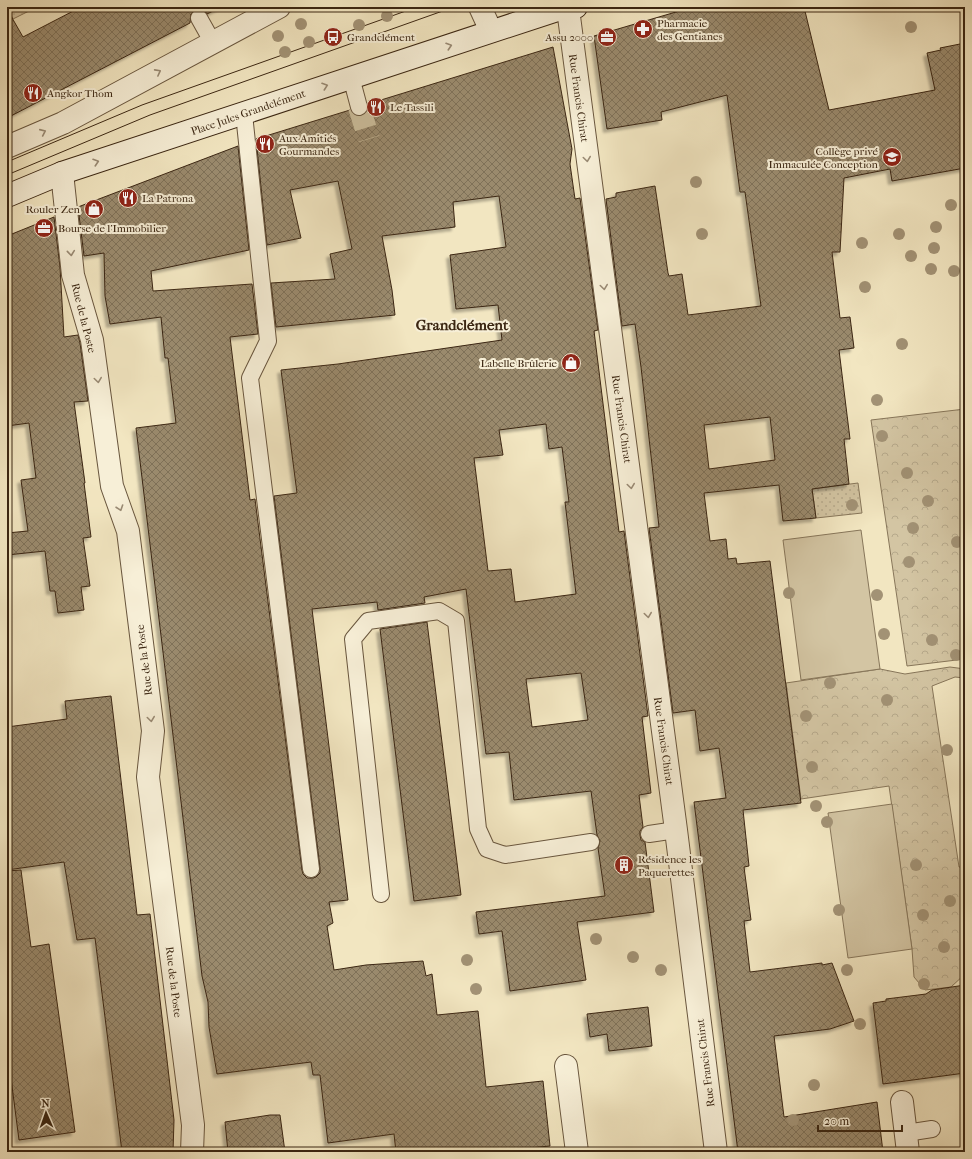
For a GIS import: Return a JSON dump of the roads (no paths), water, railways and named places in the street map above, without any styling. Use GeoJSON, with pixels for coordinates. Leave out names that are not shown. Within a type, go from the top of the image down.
{"type":"FeatureCollection","features":[{"type":"Feature","properties":{"kind":"street"},"geometry":{"type":"LineString","coordinates":[[7,147],[63,123],[279,7]]}},
{"type":"Feature","properties":{"kind":"street"},"geometry":{"type":"LineString","coordinates":[[480,7],[491,32]]}},
{"type":"Feature","properties":{"kind":"street","name":"Place Jules Grandclément"},"geometry":{"type":"LineString","coordinates":[[7,196],[62,173],[554,11],[572,8]]}},
{"type":"Feature","properties":{"kind":"street","name":"Rue Francis Chirat"},"geometry":{"type":"LineString","coordinates":[[572,8],[716,1152]]}},
{"type":"Feature","properties":{"kind":"street","name":"Rue de la Poste"},"geometry":{"type":"LineString","coordinates":[[62,173],[73,275],[92,340],[112,486],[128,531],[153,731],[148,776],[193,1125],[192,1152]]}},
{"type":"Feature","properties":{"kind":"street"},"geometry":{"type":"LineString","coordinates":[[566,1066],[577,1152]]}},
{"type":"Feature","properties":{"kind":"street"},"geometry":{"type":"LineString","coordinates":[[902,1102],[907,1142]]}},
{"type":"Feature","properties":{"kind":"lane"},"geometry":{"type":"LineString","coordinates":[[199,18],[213,43]]}},
{"type":"Feature","properties":{"kind":"lane"},"geometry":{"type":"LineString","coordinates":[[351,77],[359,107]]}},
{"type":"Feature","properties":{"kind":"lane"},"geometry":{"type":"LineString","coordinates":[[244,114],[268,341],[250,378],[311,869]]}},
{"type":"Feature","properties":{"kind":"lane"},"geometry":{"type":"LineString","coordinates":[[382,894],[353,639],[368,621],[439,611],[456,621],[478,829],[487,849],[505,855],[591,842]]}},
{"type":"Feature","properties":{"kind":"lane"},"geometry":{"type":"LineString","coordinates":[[649,834],[676,830]]}},
{"type":"Feature","properties":{"kind":"lane"},"geometry":{"type":"LineString","coordinates":[[907,1142],[932,1129]]}},
{"type":"Feature","properties":{"kind":"tunnel"},"geometry":{"type":"LineString","coordinates":[[359,107],[369,139]]}},
{"type":"Feature","properties":{"kind":"tram line"},"geometry":{"type":"LineString","coordinates":[[7,162],[142,105],[417,7]]}},
{"type":"Feature","properties":{"kind":"tram line"},"geometry":{"type":"LineString","coordinates":[[7,175],[150,115],[454,7]]}},
{"type":"Feature","properties":{"kind":"place","name":"Pharmacie des Gentianes"},"geometry":{"type":"Point","coordinates":[643,29]}},
{"type":"Feature","properties":{"kind":"place","name":"Grandclément"},"geometry":{"type":"Point","coordinates":[333,37]}},
{"type":"Feature","properties":{"kind":"place","name":"Assu 2000"},"geometry":{"type":"Point","coordinates":[607,37]}},
{"type":"Feature","properties":{"kind":"place","name":"Angkor Thom"},"geometry":{"type":"Point","coordinates":[33,93]}},
{"type":"Feature","properties":{"kind":"place","name":"Le Tassili"},"geometry":{"type":"Point","coordinates":[376,107]}},
{"type":"Feature","properties":{"kind":"place","name":"Aux Amitiés Gourmandes"},"geometry":{"type":"Point","coordinates":[265,144]}},
{"type":"Feature","properties":{"kind":"place","name":"Collège privé Immaculée Conception"},"geometry":{"type":"Point","coordinates":[892,157]}},
{"type":"Feature","properties":{"kind":"place","name":"La Patrona"},"geometry":{"type":"Point","coordinates":[128,198]}},
{"type":"Feature","properties":{"kind":"place","name":"Rouler Zen"},"geometry":{"type":"Point","coordinates":[94,209]}},
{"type":"Feature","properties":{"kind":"place","name":"Bourse de l'Immobilier"},"geometry":{"type":"Point","coordinates":[44,228]}},
{"type":"Feature","properties":{"kind":"place","name":"Labelle Brûlerie"},"geometry":{"type":"Point","coordinates":[571,363]}},
{"type":"Feature","properties":{"kind":"place","name":"Résidence les Paquerettes"},"geometry":{"type":"Point","coordinates":[624,865]}},
{"type":"Feature","properties":{"kind":"district","name":"Grandclément"},"geometry":{"type":"Point","coordinates":[462,325]}}]}
